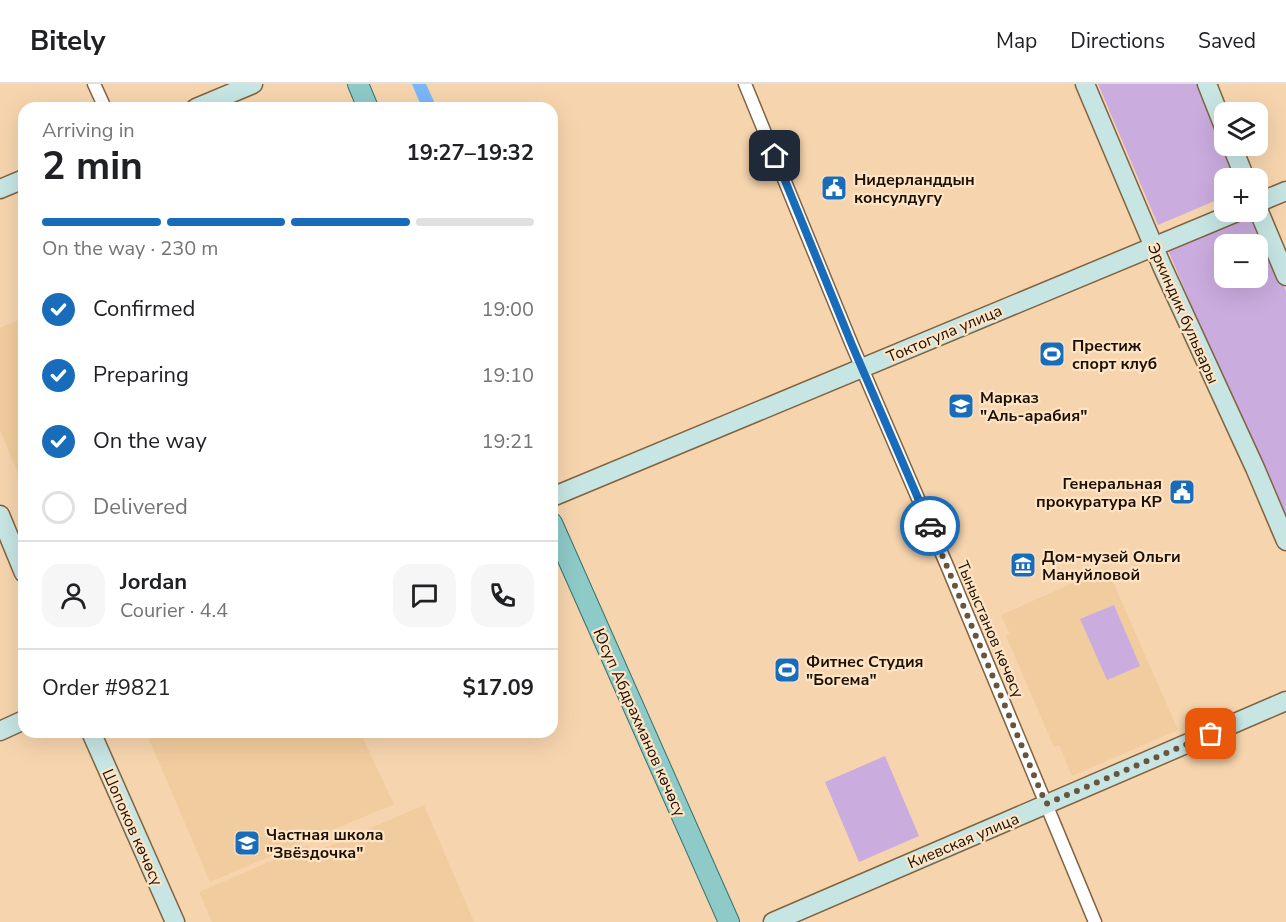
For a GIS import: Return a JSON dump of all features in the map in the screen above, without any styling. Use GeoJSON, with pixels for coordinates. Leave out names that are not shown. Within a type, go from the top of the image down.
{"type":"FeatureCollection","features":[{"type":"Feature","properties":{"kind":"main road"},"geometry":{"type":"LineString","coordinates":[[210,102],[253,84]]}},
{"type":"Feature","properties":{"kind":"main road"},"geometry":{"type":"LineString","coordinates":[[358,84],[366,102]]}},
{"type":"Feature","properties":{"kind":"main road","name":"Эркиндик бульвары"},"geometry":{"type":"LineString","coordinates":[[1085,84],[1153,246],[1286,541]]}},
{"type":"Feature","properties":{"kind":"main road"},"geometry":{"type":"LineString","coordinates":[[1207,84],[1214,102]]}},
{"type":"Feature","properties":{"kind":"main road"},"geometry":{"type":"LineString","coordinates":[[0,189],[18,182]]}},
{"type":"Feature","properties":{"kind":"main road"},"geometry":{"type":"LineString","coordinates":[[1268,200],[1286,191]]}},
{"type":"Feature","properties":{"kind":"main road","name":"Токтогула улица"},"geometry":{"type":"LineString","coordinates":[[558,495],[1214,221]]}},
{"type":"Feature","properties":{"kind":"main road"},"geometry":{"type":"LineString","coordinates":[[1264,222],[1286,276]]}},
{"type":"Feature","properties":{"kind":"main road"},"geometry":{"type":"LineString","coordinates":[[0,516],[18,559]]}},
{"type":"Feature","properties":{"kind":"main road","name":"Юсуп Абдрахманов көчөсү"},"geometry":{"type":"LineString","coordinates":[[558,537],[729,922]]}},
{"type":"Feature","properties":{"kind":"main road","name":"Киевская улица"},"geometry":{"type":"LineString","coordinates":[[773,922],[1286,701]]}},
{"type":"Feature","properties":{"kind":"main road"},"geometry":{"type":"LineString","coordinates":[[0,730],[18,722]]}},
{"type":"Feature","properties":{"kind":"main road","name":"Шопоков көчөсү"},"geometry":{"type":"LineString","coordinates":[[94,738],[175,922]]}},
{"type":"Feature","properties":{"kind":"street"},"geometry":{"type":"LineString","coordinates":[[94,84],[102,102]]}},
{"type":"Feature","properties":{"kind":"street","name":"Тыныстанов көчөсү"},"geometry":{"type":"LineString","coordinates":[[745,84],[1095,922]]}},
{"type":"Feature","properties":{"kind":"shaded area"},"geometry":{"type":"Polygon","coordinates":[[[1098,84],[1199,84],[1214,119],[1214,156],[1230,156],[1235,168],[1214,168],[1214,201],[1158,225],[1098,84]]]}},
{"type":"Feature","properties":{"kind":"shaded area"},"geometry":{"type":"Polygon","coordinates":[[[1234,222],[1256,222],[1262,234],[1214,234],[1214,288],[1268,288],[1268,249],[1286,291],[1286,528],[1168,250],[1234,222]]]}},
{"type":"Feature","properties":{"kind":"shaded area"},"geometry":{"type":"Polygon","coordinates":[[[18,320],[18,474],[0,430],[0,328],[18,320]]]}},
{"type":"Feature","properties":{"kind":"shaded area"},"geometry":{"type":"Polygon","coordinates":[[[1107,568],[1178,730],[1072,776],[1059,745],[1054,747],[1006,636],[1010,634],[1001,615],[1107,568]]]}},
{"type":"Feature","properties":{"kind":"shaded area"},"geometry":{"type":"Polygon","coordinates":[[[1114,605],[1140,666],[1107,680],[1080,619],[1114,605]]]}},
{"type":"Feature","properties":{"kind":"shaded area","name":"Частная школа \"Звёздочка\""},"geometry":{"type":"Polygon","coordinates":[[[149,738],[363,738],[394,804],[210,882],[149,738]]]}},
{"type":"Feature","properties":{"kind":"shaded area"},"geometry":{"type":"Polygon","coordinates":[[[885,756],[919,836],[859,862],[825,782],[885,756]]]}},
{"type":"Feature","properties":{"kind":"shaded area"},"geometry":{"type":"Polygon","coordinates":[[[424,805],[474,922],[212,922],[199,892],[308,845],[313,853],[424,805]]]}},
{"type":"Feature","properties":{"kind":"water"},"geometry":{"type":"Polygon","coordinates":[[[412,84],[426,84],[434,102],[420,102],[412,84]]]}},
{"type":"Feature","properties":{"kind":"way so far"},"geometry":{"type":"LineString","coordinates":[[930,526],[1046,804],[1211,734]]}},
{"type":"Feature","properties":{"kind":"place","name":"Нидерланддын консулдугу"},"geometry":{"type":"Point","coordinates":[834,188]}},
{"type":"Feature","properties":{"kind":"place","name":"Престиж спорт клуб"},"geometry":{"type":"Point","coordinates":[1052,354]}},
{"type":"Feature","properties":{"kind":"place","name":"Марказ \"Аль-арабия\""},"geometry":{"type":"Point","coordinates":[961,406]}},
{"type":"Feature","properties":{"kind":"place","name":"Генеральная прокуратура КР"},"geometry":{"type":"Point","coordinates":[1182,492]}},
{"type":"Feature","properties":{"kind":"place","name":"Дом-музей Ольги Мануйловой"},"geometry":{"type":"Point","coordinates":[1023,565]}},
{"type":"Feature","properties":{"kind":"place","name":"Фитнес Студия \"Богема\""},"geometry":{"type":"Point","coordinates":[787,670]}},
{"type":"Feature","properties":{"kind":"place","name":"Частная школа \"Звёздочка\""},"geometry":{"type":"Point","coordinates":[247,843]}},
{"type":"Feature","properties":{"kind":"route"},"geometry":{"type":"LineString","coordinates":[[775,156],[852,345],[930,526]]}}]}
